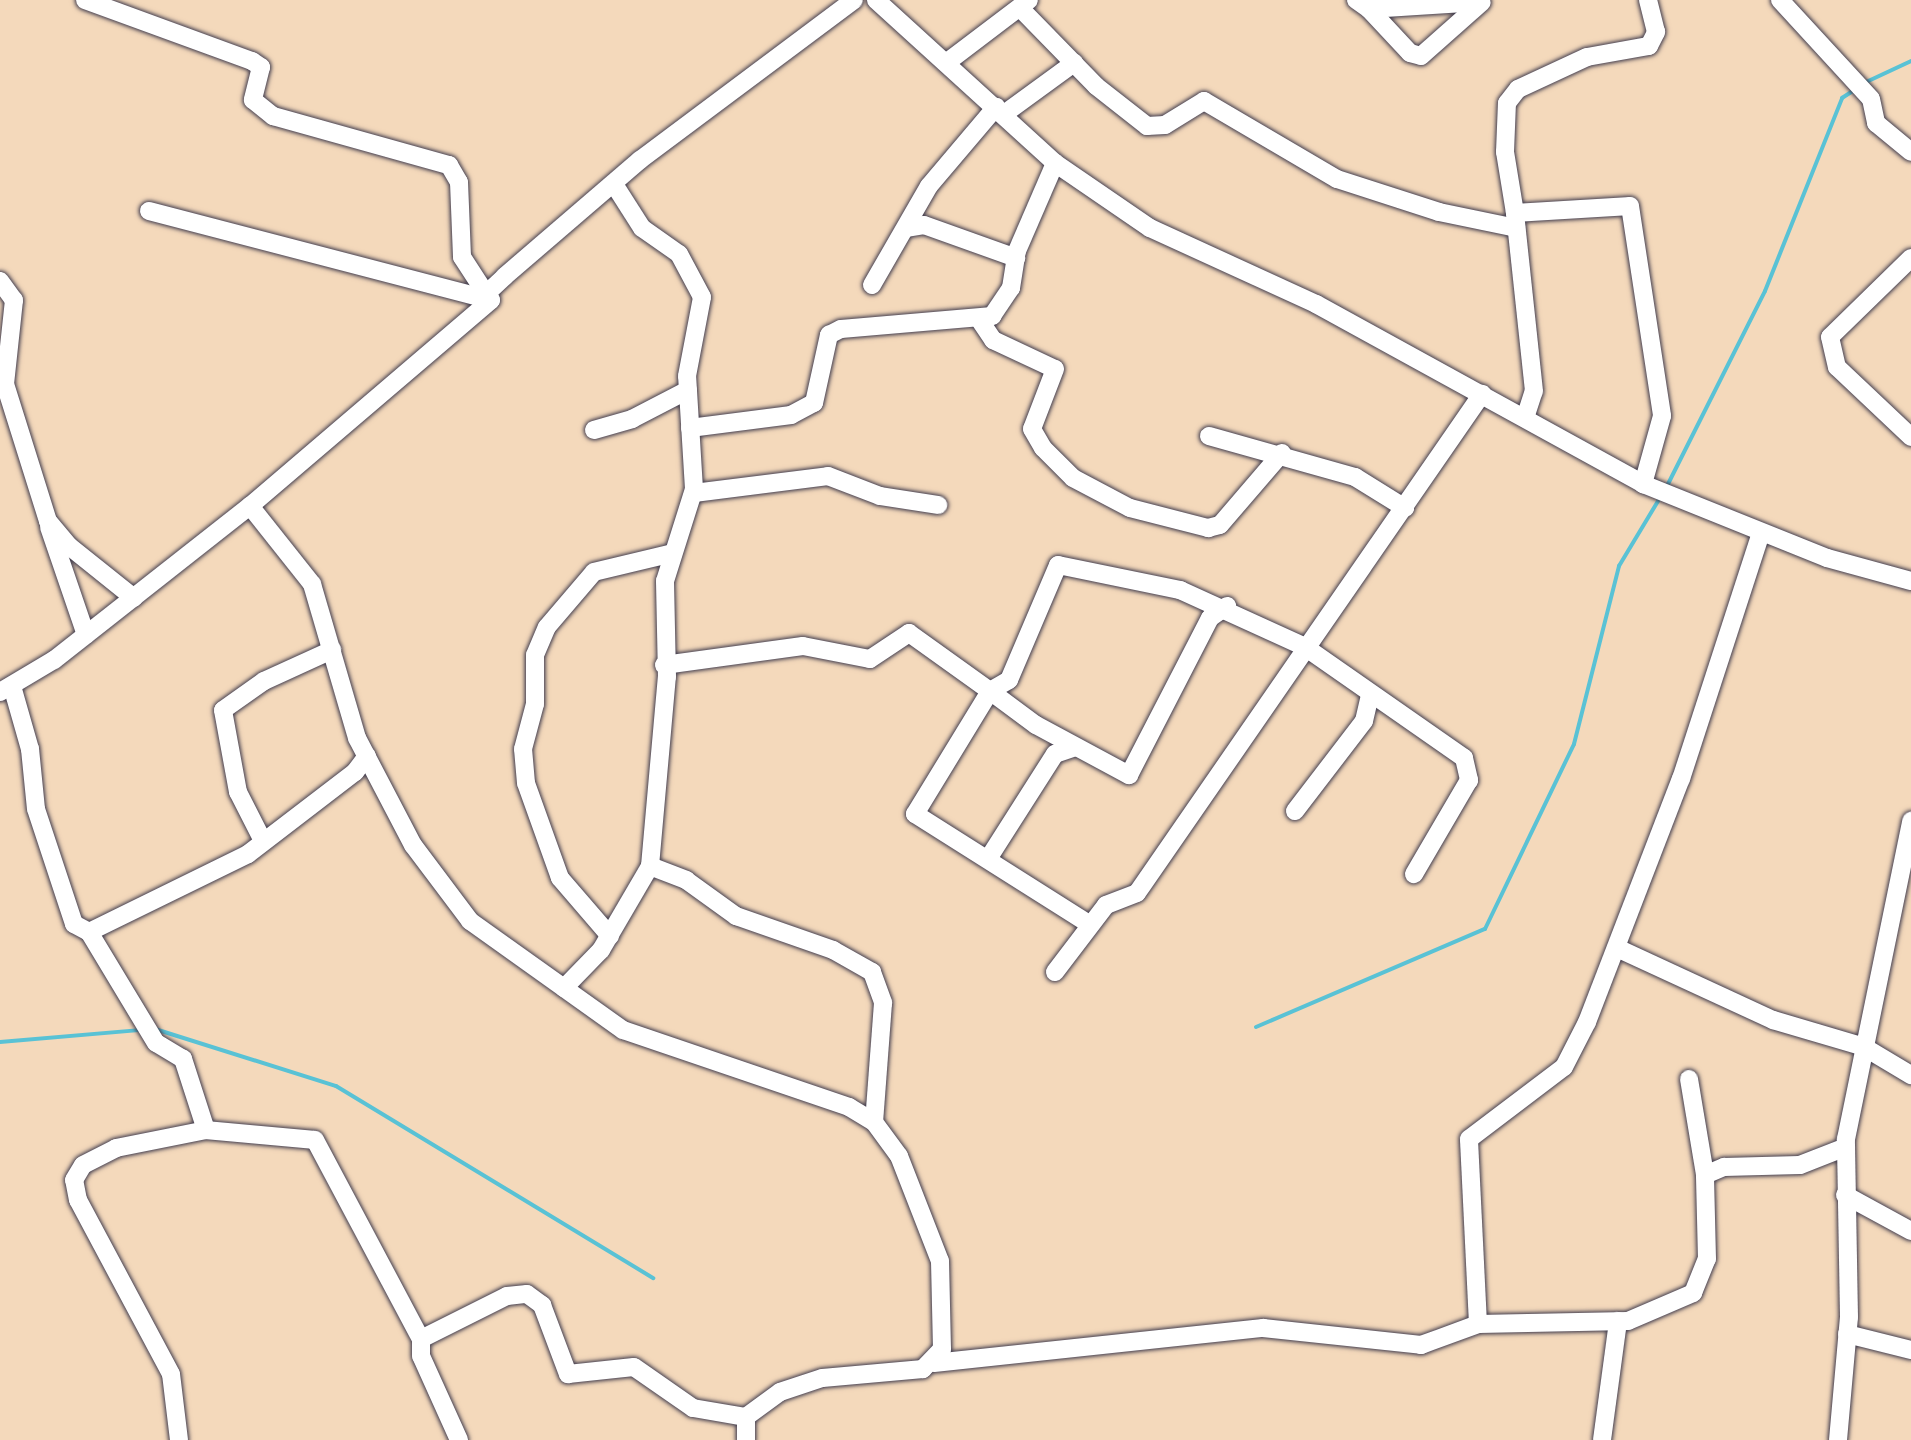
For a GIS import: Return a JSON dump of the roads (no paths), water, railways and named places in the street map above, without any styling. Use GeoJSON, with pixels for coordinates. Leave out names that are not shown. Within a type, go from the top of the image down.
{"type":"FeatureCollection","features":[{"type":"Feature","properties":{"kind":"street"},"geometry":{"type":"LineString","coordinates":[[85,0],[134,7],[261,67],[253,100],[272,116],[449,166],[459,182],[462,258],[488,297]]}},
{"type":"Feature","properties":{"kind":"street"},"geometry":{"type":"LineString","coordinates":[[206,1130],[183,1059],[149,1029],[90,932],[74,924],[46,843],[6,689],[86,635],[250,506],[614,184],[854,0]]}},
{"type":"Feature","properties":{"kind":"street"},"geometry":{"type":"LineString","coordinates":[[876,0],[1054,162],[1150,228],[1316,304],[1648,486],[1760,533],[1911,581]]}},
{"type":"Feature","properties":{"kind":"street"},"geometry":{"type":"LineString","coordinates":[[1780,0],[1871,99],[1876,123],[1911,152]]}},
{"type":"Feature","properties":{"kind":"street"},"geometry":{"type":"LineString","coordinates":[[1362,4],[1484,1]]}},
{"type":"Feature","properties":{"kind":"street"},"geometry":{"type":"LineString","coordinates":[[1362,4],[1410,53],[1421,56],[1484,1]]}},
{"type":"Feature","properties":{"kind":"street"},"geometry":{"type":"LineString","coordinates":[[1525,418],[1534,390],[1504,152],[1507,103],[1518,89],[1588,56],[1649,46],[1656,36],[1652,3]]}},
{"type":"Feature","properties":{"kind":"street"},"geometry":{"type":"LineString","coordinates":[[946,63],[1025,4],[1074,64],[1147,126],[1165,125],[1204,100],[1337,179],[1440,212],[1515,220],[1618,203],[1634,212],[1662,416],[1648,486]]}},
{"type":"Feature","properties":{"kind":"street"},"geometry":{"type":"LineString","coordinates":[[872,286],[929,186],[1000,111],[1074,64]]}},
{"type":"Feature","properties":{"kind":"street"},"geometry":{"type":"LineString","coordinates":[[690,428],[791,415],[814,404],[828,335],[841,328],[892,320],[982,322],[1012,288],[1016,258],[1054,162]]}},
{"type":"Feature","properties":{"kind":"street"},"geometry":{"type":"LineString","coordinates":[[564,988],[610,936],[650,866],[664,665],[663,598],[673,553],[694,493],[688,390],[702,298],[679,254],[642,228],[614,184]]}},
{"type":"Feature","properties":{"kind":"street"},"geometry":{"type":"LineString","coordinates":[[149,211],[488,297]]}},
{"type":"Feature","properties":{"kind":"street"},"geometry":{"type":"LineString","coordinates":[[907,228],[924,225],[1016,258]]}},
{"type":"Feature","properties":{"kind":"street"},"geometry":{"type":"LineString","coordinates":[[1911,258],[1830,336],[1837,367],[1911,437]]}},
{"type":"Feature","properties":{"kind":"street"},"geometry":{"type":"LineString","coordinates":[[0,281],[14,300],[3,362],[6,384],[86,635]]}},
{"type":"Feature","properties":{"kind":"street"},"geometry":{"type":"LineString","coordinates":[[982,322],[993,340],[1055,369],[1032,428],[1043,448],[1073,478],[1130,508],[1208,528],[1220,524],[1282,453]]}},
{"type":"Feature","properties":{"kind":"street"},"geometry":{"type":"LineString","coordinates":[[594,430],[632,419],[688,390]]}},
{"type":"Feature","properties":{"kind":"street"},"geometry":{"type":"LineString","coordinates":[[1054,972],[1106,904],[1137,893],[1482,394]]}},
{"type":"Feature","properties":{"kind":"street"},"geometry":{"type":"LineString","coordinates":[[1209,436],[1355,476],[1405,508]]}},
{"type":"Feature","properties":{"kind":"street"},"geometry":{"type":"LineString","coordinates":[[694,493],[828,476],[880,496],[938,505]]}},
{"type":"Feature","properties":{"kind":"street"},"geometry":{"type":"LineString","coordinates":[[250,506],[312,584],[367,756],[414,845],[470,921],[623,1030],[874,1122],[899,1156],[940,1261],[942,1348],[934,1363]]}},
{"type":"Feature","properties":{"kind":"street"},"geometry":{"type":"LineString","coordinates":[[48,521],[68,546],[134,598]]}},
{"type":"Feature","properties":{"kind":"street"},"geometry":{"type":"LineString","coordinates":[[1478,1324],[1468,1139],[1564,1068],[1618,948],[1681,779],[1760,533]]}},
{"type":"Feature","properties":{"kind":"street"},"geometry":{"type":"LineString","coordinates":[[610,936],[560,878],[526,783],[523,748],[534,704],[536,655],[547,627],[594,572],[673,553]]}},
{"type":"Feature","properties":{"kind":"street"},"geometry":{"type":"LineString","coordinates":[[1089,924],[915,814],[990,691],[1010,680],[1054,572],[1064,562],[1227,606],[1305,647],[1469,767],[1469,780],[1414,874]]}},
{"type":"Feature","properties":{"kind":"street"},"geometry":{"type":"LineString","coordinates":[[664,665],[803,646],[837,648],[870,659],[909,633],[1075,747],[1129,775],[1210,618],[1227,606]]}},
{"type":"Feature","properties":{"kind":"street"},"geometry":{"type":"LineString","coordinates":[[263,841],[238,792],[223,710],[264,681],[332,650]]}},
{"type":"Feature","properties":{"kind":"street"},"geometry":{"type":"LineString","coordinates":[[1295,811],[1364,722],[1370,696]]}},
{"type":"Feature","properties":{"kind":"street"},"geometry":{"type":"LineString","coordinates":[[988,859],[1055,754],[1075,747]]}},
{"type":"Feature","properties":{"kind":"street"},"geometry":{"type":"LineString","coordinates":[[90,932],[263,841],[355,772],[367,756]]}},
{"type":"Feature","properties":{"kind":"street"},"geometry":{"type":"LineString","coordinates":[[1842,1439],[1847,1334],[1846,1147],[1911,821]]}},
{"type":"Feature","properties":{"kind":"street"},"geometry":{"type":"LineString","coordinates":[[650,866],[686,880],[736,916],[833,950],[872,972],[883,1003],[874,1122]]}},
{"type":"Feature","properties":{"kind":"street"},"geometry":{"type":"LineString","coordinates":[[1618,948],[1772,1020],[1864,1047],[1911,1075]]}},
{"type":"Feature","properties":{"kind":"street"},"geometry":{"type":"LineString","coordinates":[[420,1339],[507,1296],[526,1294],[542,1306],[568,1374],[634,1367],[694,1408],[746,1417],[780,1392],[822,1378],[912,1371],[934,1363],[1263,1328],[1421,1345],[1478,1324],[1618,1321],[1667,1309],[1693,1292],[1707,1259],[1705,1175],[1689,1079]]}},
{"type":"Feature","properties":{"kind":"street"},"geometry":{"type":"LineString","coordinates":[[179,1440],[171,1374],[78,1200],[74,1180],[83,1165],[116,1148],[206,1130],[315,1140],[420,1339],[421,1356],[459,1440]]}},
{"type":"Feature","properties":{"kind":"street"},"geometry":{"type":"LineString","coordinates":[[1705,1175],[1724,1167],[1800,1165],[1846,1147]]}},
{"type":"Feature","properties":{"kind":"street"},"geometry":{"type":"LineString","coordinates":[[1845,1195],[1911,1231]]}},
{"type":"Feature","properties":{"kind":"street"},"geometry":{"type":"LineString","coordinates":[[1602,1440],[1618,1321]]}},
{"type":"Feature","properties":{"kind":"street"},"geometry":{"type":"LineString","coordinates":[[1847,1334],[1911,1350]]}},
{"type":"Feature","properties":{"kind":"street"},"geometry":{"type":"LineString","coordinates":[[746,1417],[746,1440]]}},
{"type":"Feature","properties":{"kind":"waterway"},"geometry":{"type":"LineString","coordinates":[[1864,83],[1911,61]]}},
{"type":"Feature","properties":{"kind":"waterway"},"geometry":{"type":"LineString","coordinates":[[1666,488],[1765,291],[1842,98],[1856,89]]}},
{"type":"Feature","properties":{"kind":"waterway"},"geometry":{"type":"LineString","coordinates":[[1256,1027],[1485,929],[1574,744],[1619,566],[1661,496]]}},
{"type":"Feature","properties":{"kind":"waterway"},"geometry":{"type":"LineString","coordinates":[[155,1029],[336,1086],[653,1278]]}},
{"type":"Feature","properties":{"kind":"waterway"},"geometry":{"type":"LineString","coordinates":[[0,1042],[141,1030]]}}]}
